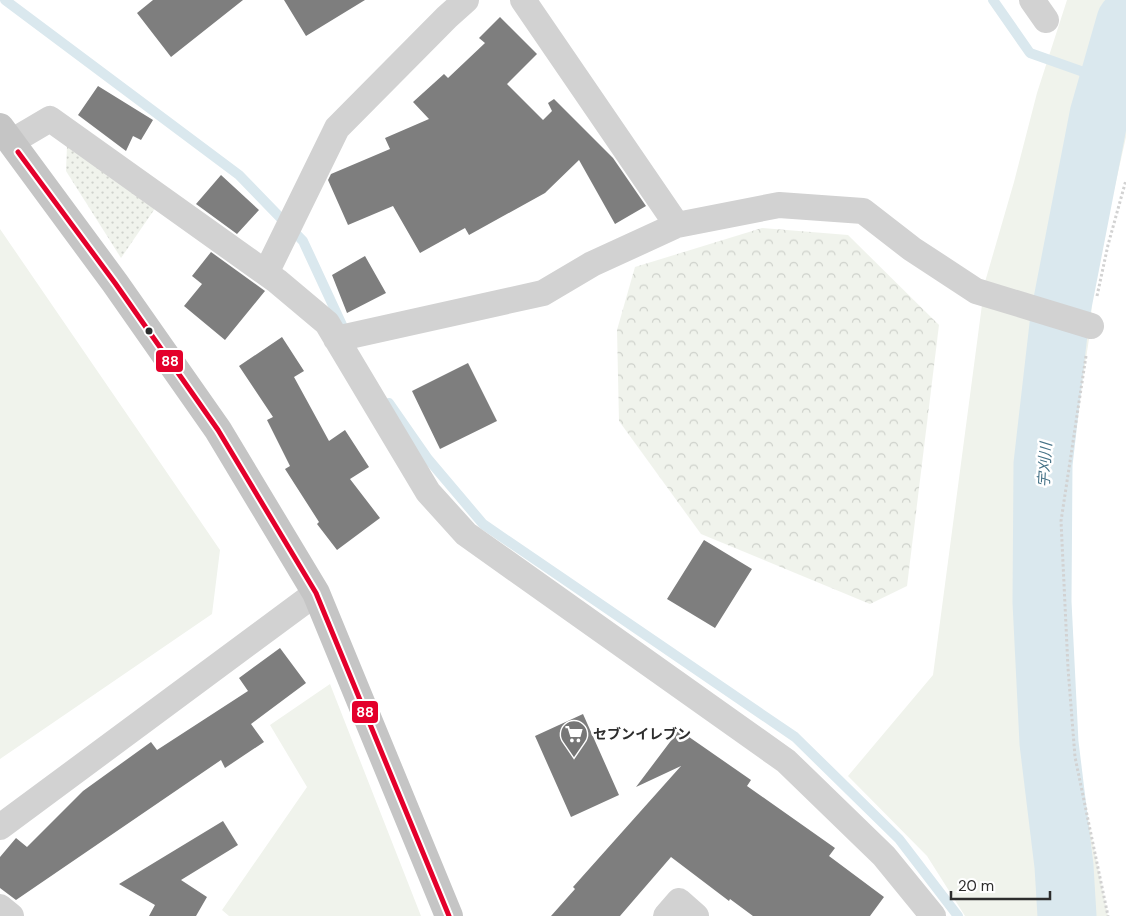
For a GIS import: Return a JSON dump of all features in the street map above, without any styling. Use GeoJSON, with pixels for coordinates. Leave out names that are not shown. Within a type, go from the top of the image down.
{"type":"FeatureCollection","features":[{"type":"Feature","properties":{"kind":"main road"},"geometry":{"type":"LineString","coordinates":[[6,135],[115,283],[218,430],[316,593],[449,916]]}},
{"type":"Feature","properties":{"kind":"street"},"geometry":{"type":"LineString","coordinates":[[523,0],[677,225]]}},
{"type":"Feature","properties":{"kind":"street"},"geometry":{"type":"LineString","coordinates":[[266,273],[337,128],[449,6]]}},
{"type":"Feature","properties":{"kind":"street"},"geometry":{"type":"LineString","coordinates":[[6,135],[50,119],[266,273],[327,324],[428,492],[466,534],[786,761],[884,856],[933,916]]}},
{"type":"Feature","properties":{"kind":"street"},"geometry":{"type":"LineString","coordinates":[[336,339],[543,293],[592,264],[677,225],[779,205],[863,211],[912,249],[976,291],[1091,326]]}},
{"type":"Feature","properties":{"kind":"street"},"geometry":{"type":"LineString","coordinates":[[0,827],[316,593]]}},
{"type":"Feature","properties":{"kind":"street"},"geometry":{"type":"LineString","coordinates":[[666,916],[679,901],[696,916]]}},
{"type":"Feature","properties":{"kind":"street"},"geometry":{"type":"LineString","coordinates":[[0,907],[11,916]]}},
{"type":"Feature","properties":{"kind":"path"},"geometry":{"type":"LineString","coordinates":[[1108,916],[1075,757],[1068,668],[1061,521],[1091,326],[1108,245],[1126,180]]}},
{"type":"Feature","properties":{"kind":"green space"},"geometry":{"type":"Polygon","coordinates":[[[1067,0],[1126,0],[1126,137],[1092,288],[1091,326],[1061,521],[1075,757],[1108,916],[965,916],[927,856],[848,776],[933,675],[985,282],[1037,93],[1067,0]]]}},
{"type":"Feature","properties":{"kind":"green space"},"geometry":{"type":"Polygon","coordinates":[[[67,146],[156,207],[121,258],[66,171],[67,146]]]}},
{"type":"Feature","properties":{"kind":"green space"},"geometry":{"type":"Polygon","coordinates":[[[762,228],[848,235],[939,325],[907,586],[870,604],[701,534],[619,421],[617,330],[635,267],[762,228]]]}},
{"type":"Feature","properties":{"kind":"green space"},"geometry":{"type":"Polygon","coordinates":[[[0,229],[220,550],[212,614],[0,759],[0,229]]]}},
{"type":"Feature","properties":{"kind":"green space"},"geometry":{"type":"Polygon","coordinates":[[[330,684],[421,916],[229,916],[222,910],[307,787],[270,725],[330,684]]]}},
{"type":"Feature","properties":{"kind":"building"},"geometry":{"type":"Polygon","coordinates":[[[153,0],[243,0],[171,57],[137,13],[153,0]]]}},
{"type":"Feature","properties":{"kind":"building"},"geometry":{"type":"Polygon","coordinates":[[[284,0],[365,0],[306,36],[284,0]]]}},
{"type":"Feature","properties":{"kind":"building"},"geometry":{"type":"Polygon","coordinates":[[[500,17],[537,54],[507,84],[543,120],[552,111],[548,103],[554,99],[613,158],[646,206],[615,224],[579,160],[545,193],[469,235],[465,228],[420,253],[393,206],[348,225],[328,180],[331,174],[390,149],[385,138],[429,119],[413,102],[444,74],[448,78],[485,43],[479,38],[500,17]]]}},
{"type":"Feature","properties":{"kind":"building"},"geometry":{"type":"Polygon","coordinates":[[[98,86],[153,120],[141,140],[133,136],[126,151],[78,115],[98,86]]]}},
{"type":"Feature","properties":{"kind":"building"},"geometry":{"type":"Polygon","coordinates":[[[221,175],[259,210],[237,234],[196,204],[221,175]]]}},
{"type":"Feature","properties":{"kind":"building"},"geometry":{"type":"Polygon","coordinates":[[[211,252],[265,291],[225,340],[184,306],[202,284],[192,276],[211,252]]]}},
{"type":"Feature","properties":{"kind":"building"},"geometry":{"type":"Polygon","coordinates":[[[365,256],[386,293],[347,313],[332,275],[365,256]]]}},
{"type":"Feature","properties":{"kind":"building"},"geometry":{"type":"Polygon","coordinates":[[[282,337],[304,371],[294,377],[329,441],[345,430],[369,467],[350,479],[380,518],[337,550],[317,524],[319,522],[285,469],[290,466],[267,420],[273,417],[239,366],[282,337]]]}},
{"type":"Feature","properties":{"kind":"building"},"geometry":{"type":"Polygon","coordinates":[[[468,363],[497,421],[440,449],[412,391],[468,363]]]}},
{"type":"Feature","properties":{"kind":"building"},"geometry":{"type":"Polygon","coordinates":[[[704,540],[752,569],[715,628],[667,599],[704,540]]]}},
{"type":"Feature","properties":{"kind":"building"},"geometry":{"type":"Polygon","coordinates":[[[280,648],[306,683],[251,724],[264,742],[225,768],[221,760],[16,900],[0,888],[0,857],[16,838],[27,847],[83,791],[151,742],[157,750],[248,691],[239,678],[280,648]]]}},
{"type":"Feature","properties":{"kind":"building"},"geometry":{"type":"Polygon","coordinates":[[[583,714],[619,795],[571,817],[535,736],[583,714]]]}},
{"type":"Feature","properties":{"kind":"building"},"geometry":{"type":"Polygon","coordinates":[[[679,730],[751,780],[747,786],[835,848],[829,856],[884,897],[870,916],[753,916],[730,899],[729,901],[671,857],[620,916],[551,916],[575,889],[573,887],[681,766],[636,787],[679,730]]]}},
{"type":"Feature","properties":{"kind":"building"},"geometry":{"type":"Polygon","coordinates":[[[223,821],[238,845],[181,880],[207,897],[196,916],[149,916],[155,905],[119,884],[223,821]]]}},
{"type":"Feature","properties":{"kind":"waterway"},"geometry":{"type":"LineString","coordinates":[[5,0],[239,175],[303,241],[343,327]]}},
{"type":"Feature","properties":{"kind":"waterway"},"geometry":{"type":"LineString","coordinates":[[993,0],[1030,53],[1109,81]]}},
{"type":"Feature","properties":{"kind":"waterway","name":"宇刈川"},"geometry":{"type":"LineString","coordinates":[[1067,916],[1064,866],[1049,743],[1042,602],[1043,464],[1060,316],[1099,115],[1126,21]]}},
{"type":"Feature","properties":{"kind":"waterway"},"geometry":{"type":"LineString","coordinates":[[389,403],[428,459],[483,524],[795,737],[899,839],[958,916]]}},
{"type":"Feature","properties":{"kind":"transit line","name":"88"},"geometry":{"type":"LineString","coordinates":[[18,152],[115,283],[218,430],[316,593],[449,916]]}},
{"type":"Feature","properties":{"kind":"place","name":"セブンイレブン"},"geometry":{"type":"Point","coordinates":[574,758]}}]}
